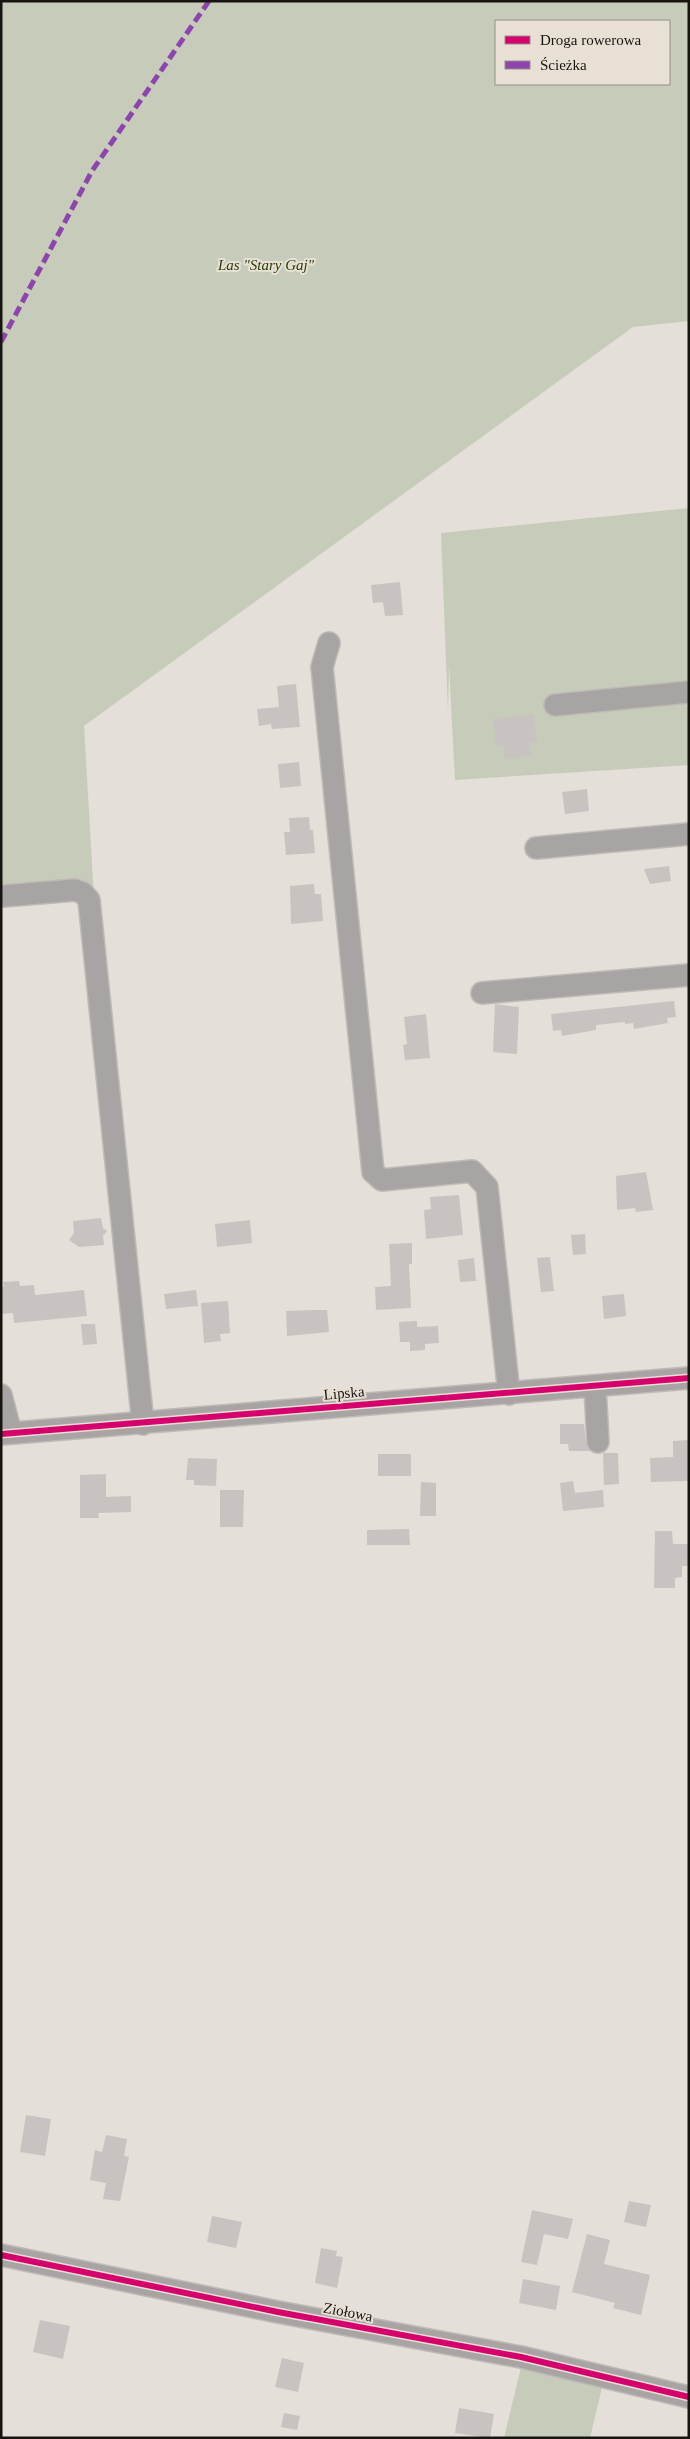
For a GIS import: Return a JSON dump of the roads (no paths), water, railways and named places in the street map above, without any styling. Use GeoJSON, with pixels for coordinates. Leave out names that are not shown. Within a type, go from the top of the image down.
{"type":"FeatureCollection","features":[{"type":"Feature","properties":{"kind":"street"},"geometry":{"type":"LineString","coordinates":[[328,643],[322,667],[373,1172],[382,1180],[472,1171],[487,1187],[509,1394]]}},
{"type":"Feature","properties":{"kind":"street"},"geometry":{"type":"LineString","coordinates":[[554,705],[689,692]]}},
{"type":"Feature","properties":{"kind":"street"},"geometry":{"type":"LineString","coordinates":[[536,848],[689,834]]}},
{"type":"Feature","properties":{"kind":"street"},"geometry":{"type":"LineString","coordinates":[[3,896],[75,890],[83,893],[89,900],[143,1424]]}},
{"type":"Feature","properties":{"kind":"street"},"geometry":{"type":"LineString","coordinates":[[482,994],[689,975]]}},
{"type":"Feature","properties":{"kind":"street","name":"Lipska"},"geometry":{"type":"LineString","coordinates":[[6,1434],[689,1378]]}},
{"type":"Feature","properties":{"kind":"street"},"geometry":{"type":"LineString","coordinates":[[595,1386],[598,1442]]}},
{"type":"Feature","properties":{"kind":"street"},"geometry":{"type":"LineString","coordinates":[[1,1395],[6,1434]]}},
{"type":"Feature","properties":{"kind":"street","name":"Ziołowa"},"geometry":{"type":"LineString","coordinates":[[1,2255],[278,2312],[520,2357],[689,2397]]}},
{"type":"Feature","properties":{"kind":"park label","name":"Las \"Stary Gaj\""},"geometry":{"type":"Point","coordinates":[266,265]}}]}
